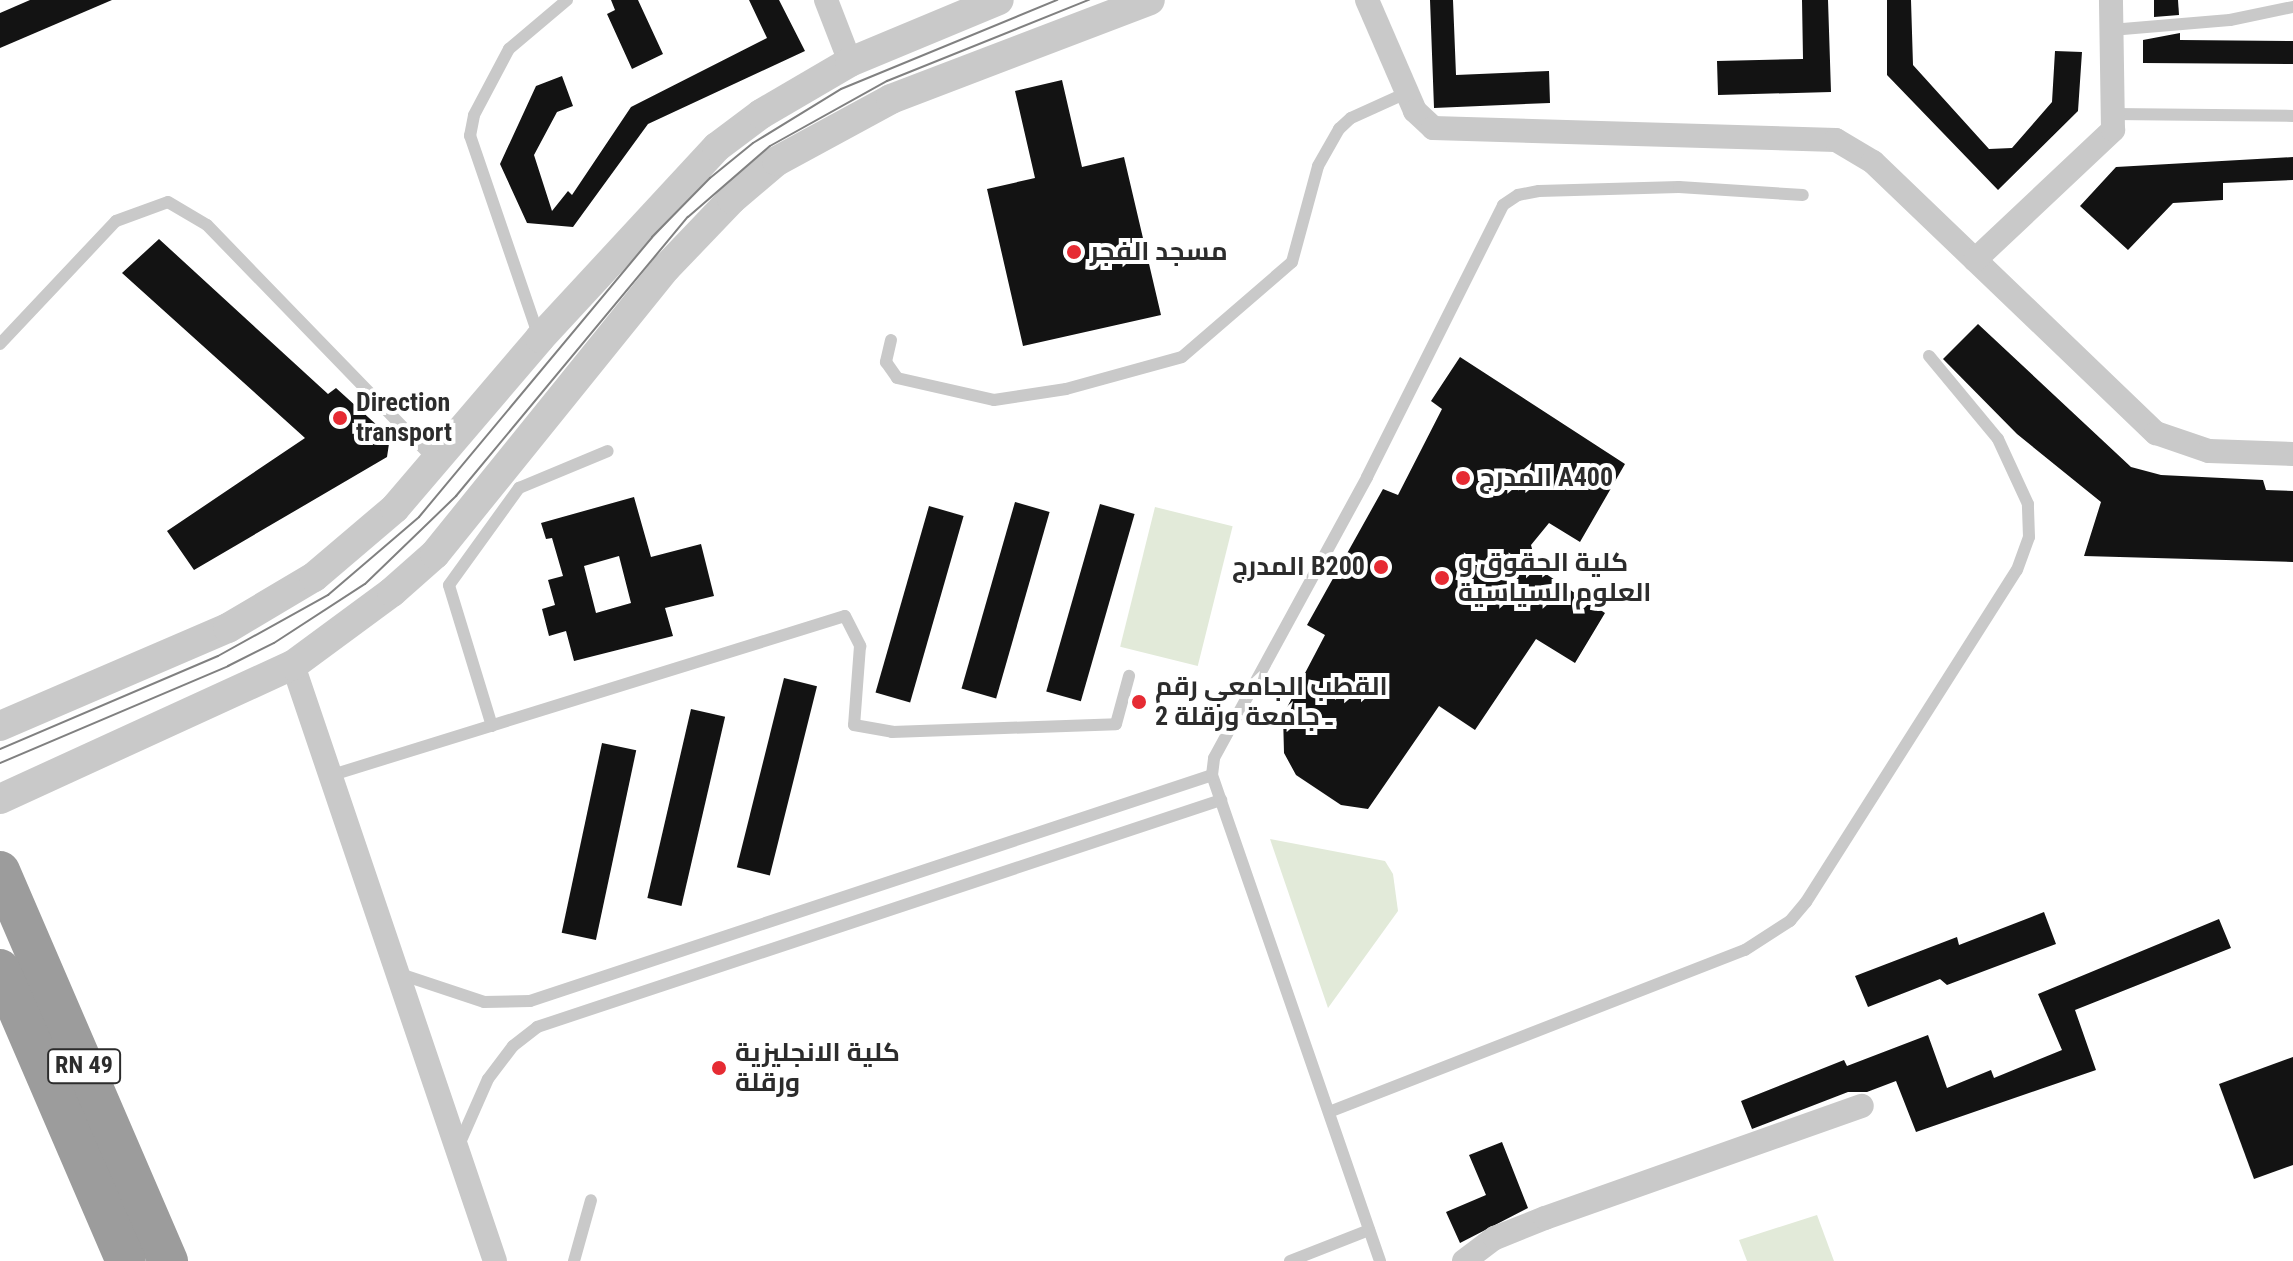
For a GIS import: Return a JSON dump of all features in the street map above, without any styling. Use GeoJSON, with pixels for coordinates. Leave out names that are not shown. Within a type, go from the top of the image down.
{"type":"FeatureCollection","features":[{"type":"Feature","properties":{"kind":"highway","name":"RN 49"},"geometry":{"type":"LineString","coordinates":[[0,871],[168,1261]]}},
{"type":"Feature","properties":{"kind":"highway","name":"RN 49"},"geometry":{"type":"LineString","coordinates":[[0,969],[126,1261]]}},
{"type":"Feature","properties":{"kind":"street"},"geometry":{"type":"LineString","coordinates":[[826,0],[850,62]]}},
{"type":"Feature","properties":{"kind":"street"},"geometry":{"type":"LineString","coordinates":[[0,726],[272,606],[358,541],[436,461],[540,338],[717,147],[761,114],[850,62],[999,0]]}},
{"type":"Feature","properties":{"kind":"street"},"geometry":{"type":"LineString","coordinates":[[0,799],[293,665],[349,628],[435,554],[666,268],[732,199],[777,161],[891,99],[1150,0]]}},
{"type":"Feature","properties":{"kind":"street"},"geometry":{"type":"LineString","coordinates":[[1367,0],[1406,93],[1423,121],[1453,132],[1804,135],[1836,140],[1873,162],[2156,433],[2209,451],[2293,454]]}},
{"type":"Feature","properties":{"kind":"street"},"geometry":{"type":"LineString","coordinates":[[1975,260],[2113,130],[2111,0]]}},
{"type":"Feature","properties":{"kind":"street"},"geometry":{"type":"LineString","coordinates":[[293,665],[495,1261]]}},
{"type":"Feature","properties":{"kind":"street"},"geometry":{"type":"LineString","coordinates":[[1464,1261],[1495,1238],[1533,1223],[1862,1106]]}},
{"type":"Feature","properties":{"kind":"lane"},"geometry":{"type":"LineString","coordinates":[[540,338],[470,136],[474,115],[509,49],[567,0]]}},
{"type":"Feature","properties":{"kind":"lane"},"geometry":{"type":"LineString","coordinates":[[2111,30],[2230,20],[2293,7]]}},
{"type":"Feature","properties":{"kind":"lane"},"geometry":{"type":"LineString","coordinates":[[891,340],[886,362],[897,378],[994,400],[1066,389],[1182,357],[1292,262],[1318,166],[1339,129],[1351,118],[1406,93]]}},
{"type":"Feature","properties":{"kind":"lane"},"geometry":{"type":"LineString","coordinates":[[2113,114],[2293,116]]}},
{"type":"Feature","properties":{"kind":"lane"},"geometry":{"type":"LineString","coordinates":[[1380,1261],[1212,775],[1214,758],[1367,477],[1503,205],[1518,195],[1539,191],[1679,187],[1803,195]]}},
{"type":"Feature","properties":{"kind":"lane"},"geometry":{"type":"LineString","coordinates":[[0,344],[116,221],[168,202],[207,225],[436,461]]}},
{"type":"Feature","properties":{"kind":"lane"},"geometry":{"type":"LineString","coordinates":[[1329,1112],[1745,950],[1790,921],[1806,902],[2017,570],[2029,537],[2028,504],[1998,439],[1929,356]]}},
{"type":"Feature","properties":{"kind":"lane"},"geometry":{"type":"LineString","coordinates":[[492,726],[449,585],[519,488],[608,451]]}},
{"type":"Feature","properties":{"kind":"lane"},"geometry":{"type":"LineString","coordinates":[[329,776],[845,616],[860,646],[854,725],[892,732],[1116,724],[1129,676]]}},
{"type":"Feature","properties":{"kind":"lane"},"geometry":{"type":"LineString","coordinates":[[396,973],[484,1002],[530,1001],[1212,775]]}},
{"type":"Feature","properties":{"kind":"lane"},"geometry":{"type":"LineString","coordinates":[[457,1150],[488,1079],[513,1046],[537,1027],[1221,800]]}},
{"type":"Feature","properties":{"kind":"lane"},"geometry":{"type":"LineString","coordinates":[[574,1261],[591,1200]]}},
{"type":"Feature","properties":{"kind":"lane"},"geometry":{"type":"LineString","coordinates":[[1290,1261],[1369,1230]]}},
{"type":"Feature","properties":{"kind":"green space"},"geometry":{"type":"Polygon","coordinates":[[[1155,507],[1233,526],[1198,666],[1120,647],[1155,507]]]}},
{"type":"Feature","properties":{"kind":"green space"},"geometry":{"type":"Polygon","coordinates":[[[1270,839],[1385,861],[1393,874],[1398,911],[1328,1008],[1270,839]]]}},
{"type":"Feature","properties":{"kind":"green space"},"geometry":{"type":"Polygon","coordinates":[[[1817,1215],[1834,1261],[1747,1261],[1739,1240],[1817,1215]]]}},
{"type":"Feature","properties":{"kind":"building"},"geometry":{"type":"Polygon","coordinates":[[[30,0],[112,0],[0,48],[0,13],[30,0]]]}},
{"type":"Feature","properties":{"kind":"building"},"geometry":{"type":"Polygon","coordinates":[[[611,0],[638,0],[663,54],[632,69],[607,14],[615,10],[611,0]]]}},
{"type":"Feature","properties":{"kind":"building"},"geometry":{"type":"Polygon","coordinates":[[[749,0],[779,0],[805,51],[648,124],[573,227],[527,223],[500,164],[536,86],[562,76],[573,106],[557,112],[534,155],[552,211],[568,191],[572,195],[631,107],[767,38],[749,0]]]}},
{"type":"Feature","properties":{"kind":"building"},"geometry":{"type":"Polygon","coordinates":[[[1430,0],[1453,0],[1456,75],[1549,71],[1550,103],[1434,108],[1430,0]]]}},
{"type":"Feature","properties":{"kind":"building"},"geometry":{"type":"Polygon","coordinates":[[[1802,0],[1828,0],[1831,92],[1718,95],[1717,61],[1803,59],[1802,0]]]}},
{"type":"Feature","properties":{"kind":"building"},"geometry":{"type":"Polygon","coordinates":[[[1887,0],[1911,0],[1913,65],[1989,149],[2012,148],[2052,102],[2055,51],[2082,52],[2078,111],[1998,190],[1887,75],[1887,0]]]}},
{"type":"Feature","properties":{"kind":"building"},"geometry":{"type":"Polygon","coordinates":[[[2154,0],[2178,0],[2179,15],[2154,17],[2154,0]]]}},
{"type":"Feature","properties":{"kind":"building"},"geometry":{"type":"Polygon","coordinates":[[[2180,33],[2180,40],[2293,41],[2293,64],[2143,63],[2143,40],[2180,33]]]}},
{"type":"Feature","properties":{"kind":"building","name":"مسجد الفجر"},"geometry":{"type":"Polygon","coordinates":[[[1062,80],[1082,167],[1124,157],[1161,315],[1023,346],[987,189],[1035,178],[1015,91],[1062,80]]]}},
{"type":"Feature","properties":{"kind":"building"},"geometry":{"type":"Polygon","coordinates":[[[2293,157],[2293,180],[2223,183],[2223,200],[2173,203],[2128,250],[2080,206],[2116,167],[2293,157]]]}},
{"type":"Feature","properties":{"kind":"building"},"geometry":{"type":"Polygon","coordinates":[[[159,239],[328,394],[336,388],[390,437],[387,457],[194,570],[167,531],[305,438],[122,273],[159,239]]]}},
{"type":"Feature","properties":{"kind":"building"},"geometry":{"type":"Polygon","coordinates":[[[1978,324],[2131,467],[2161,475],[2263,480],[2266,490],[2293,491],[2293,562],[2084,556],[2101,502],[2017,434],[1943,359],[1978,324]]]}},
{"type":"Feature","properties":{"kind":"building","name":"كلية الحقوق و العلوم السياسية"},"geometry":{"type":"Polygon","coordinates":[[[1460,357],[1625,464],[1580,542],[1549,523],[1531,545],[1537,568],[1605,613],[1575,663],[1536,639],[1475,730],[1439,706],[1368,809],[1341,805],[1296,775],[1284,753],[1283,715],[1325,635],[1307,625],[1383,489],[1398,495],[1442,409],[1431,401],[1460,357]]]}},
{"type":"Feature","properties":{"kind":"building"},"geometry":{"type":"Polygon","coordinates":[[[634,497],[651,557],[701,544],[714,596],[665,608],[673,636],[574,661],[566,631],[549,636],[542,609],[555,605],[548,580],[563,576],[552,538],[546,539],[541,523],[634,497]],[[619,556],[584,566],[596,613],[631,603],[619,556]]]}},
{"type":"Feature","properties":{"kind":"building"},"geometry":{"type":"Polygon","coordinates":[[[1015,502],[1050,512],[996,698],[962,688],[1015,502]]]}},
{"type":"Feature","properties":{"kind":"building"},"geometry":{"type":"Polygon","coordinates":[[[1100,504],[1135,514],[1081,701],[1046,691],[1100,504]]]}},
{"type":"Feature","properties":{"kind":"building"},"geometry":{"type":"Polygon","coordinates":[[[929,506],[964,516],[910,702],[876,692],[929,506]]]}},
{"type":"Feature","properties":{"kind":"building"},"geometry":{"type":"Polygon","coordinates":[[[784,678],[817,686],[770,875],[737,867],[784,678]]]}},
{"type":"Feature","properties":{"kind":"building"},"geometry":{"type":"Polygon","coordinates":[[[691,709],[725,717],[681,906],[647,898],[691,709]]]}},
{"type":"Feature","properties":{"kind":"building"},"geometry":{"type":"Polygon","coordinates":[[[602,743],[636,750],[596,940],[562,933],[602,743]]]}},
{"type":"Feature","properties":{"kind":"building"},"geometry":{"type":"Polygon","coordinates":[[[2044,912],[2056,944],[1947,985],[1940,979],[1868,1007],[1855,976],[1957,937],[1959,945],[2044,912]]]}},
{"type":"Feature","properties":{"kind":"building"},"geometry":{"type":"Polygon","coordinates":[[[2219,919],[2231,948],[2075,1010],[2096,1070],[1916,1132],[1896,1081],[1867,1092],[1848,1092],[1752,1129],[1741,1101],[1844,1060],[1847,1066],[1928,1035],[1947,1088],[1991,1070],[1994,1078],[2062,1050],[2038,994],[2219,919]]]}},
{"type":"Feature","properties":{"kind":"building"},"geometry":{"type":"Polygon","coordinates":[[[2293,1057],[2293,1165],[2254,1179],[2219,1084],[2293,1057]]]}},
{"type":"Feature","properties":{"kind":"building"},"geometry":{"type":"Polygon","coordinates":[[[1502,1142],[1528,1208],[1460,1243],[1446,1212],[1486,1195],[1469,1155],[1502,1142]]]}},
{"type":"Feature","properties":{"kind":"tram line"},"geometry":{"type":"LineString","coordinates":[[0,749],[218,656],[328,595],[419,517],[652,237],[710,178],[753,143],[841,89],[1057,0]]}},
{"type":"Feature","properties":{"kind":"tram line"},"geometry":{"type":"LineString","coordinates":[[0,763],[228,666],[274,643],[365,584],[456,496],[688,217],[770,146],[887,81],[1089,0]]}},
{"type":"Feature","properties":{"kind":"place","name":"مسجد الفجر"},"geometry":{"type":"Point","coordinates":[1074,252]}},
{"type":"Feature","properties":{"kind":"place","name":"Direction transport"},"geometry":{"type":"Point","coordinates":[340,418]}},
{"type":"Feature","properties":{"kind":"place","name":"المدرج A400"},"geometry":{"type":"Point","coordinates":[1463,478]}},
{"type":"Feature","properties":{"kind":"place","name":"المدرج B200"},"geometry":{"type":"Point","coordinates":[1381,567]}},
{"type":"Feature","properties":{"kind":"place","name":"كلية الحقوق و العلوم السياسية"},"geometry":{"type":"Point","coordinates":[1442,578]}},
{"type":"Feature","properties":{"kind":"place","name":"القطب الجامعي رقم 2 ـ جامعة ورقلة"},"geometry":{"type":"Point","coordinates":[1139,702]}},
{"type":"Feature","properties":{"kind":"place","name":"كلية الانجليزية ورقلة"},"geometry":{"type":"Point","coordinates":[719,1068]}}]}
